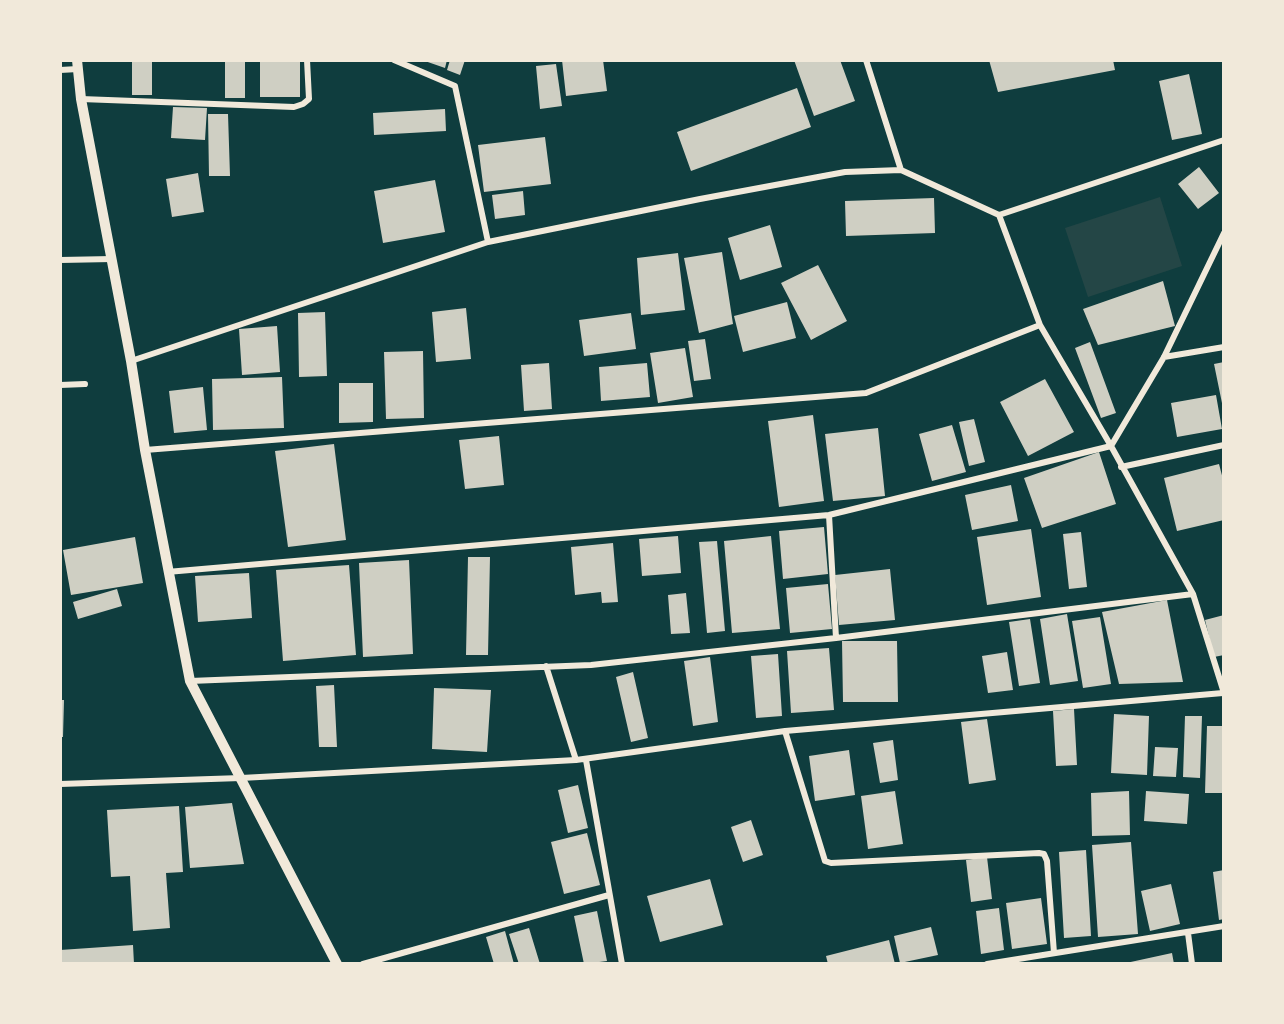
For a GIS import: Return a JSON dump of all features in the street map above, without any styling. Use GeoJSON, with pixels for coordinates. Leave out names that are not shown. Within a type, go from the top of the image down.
{"type":"FeatureCollection","features":[{"type":"Feature","properties":{"kind":"street"},"geometry":{"type":"LineString","coordinates":[[81,99],[294,107],[309,99],[307,60]]}},
{"type":"Feature","properties":{"kind":"street"},"geometry":{"type":"LineString","coordinates":[[395,60],[455,86],[488,242]]}},
{"type":"Feature","properties":{"kind":"street"},"geometry":{"type":"LineString","coordinates":[[867,60],[901,170]]}},
{"type":"Feature","properties":{"kind":"street"},"geometry":{"type":"LineString","coordinates":[[60,69],[78,64],[81,99],[131,361],[167,572],[190,681],[337,964]]}},
{"type":"Feature","properties":{"kind":"street"},"geometry":{"type":"LineString","coordinates":[[131,361],[488,242],[700,199],[845,172],[901,170],[999,215],[1224,140]]}},
{"type":"Feature","properties":{"kind":"street"},"geometry":{"type":"LineString","coordinates":[[60,784],[241,778],[586,760],[785,731],[1224,693],[1193,594],[1111,446],[1040,325],[999,215]]}},
{"type":"Feature","properties":{"kind":"street"},"geometry":{"type":"LineString","coordinates":[[167,572],[829,515],[1111,446],[1164,357],[1224,233]]}},
{"type":"Feature","properties":{"kind":"street"},"geometry":{"type":"LineString","coordinates":[[60,260],[112,259]]}},
{"type":"Feature","properties":{"kind":"street"},"geometry":{"type":"LineString","coordinates":[[145,450],[866,393],[1040,325]]}},
{"type":"Feature","properties":{"kind":"street"},"geometry":{"type":"LineString","coordinates":[[1164,357],[1224,347]]}},
{"type":"Feature","properties":{"kind":"street"},"geometry":{"type":"LineString","coordinates":[[60,385],[86,384]]}},
{"type":"Feature","properties":{"kind":"street"},"geometry":{"type":"LineString","coordinates":[[1121,467],[1224,445]]}},
{"type":"Feature","properties":{"kind":"street"},"geometry":{"type":"LineString","coordinates":[[829,515],[836,638]]}},
{"type":"Feature","properties":{"kind":"street"},"geometry":{"type":"LineString","coordinates":[[190,681],[591,664],[836,638],[1193,594]]}},
{"type":"Feature","properties":{"kind":"street"},"geometry":{"type":"LineString","coordinates":[[546,666],[576,760]]}},
{"type":"Feature","properties":{"kind":"street"},"geometry":{"type":"LineString","coordinates":[[785,731],[825,861],[831,863],[1044,854],[1047,861],[1054,953]]}},
{"type":"Feature","properties":{"kind":"street"},"geometry":{"type":"LineString","coordinates":[[586,760],[622,964]]}},
{"type":"Feature","properties":{"kind":"street"},"geometry":{"type":"LineString","coordinates":[[363,964],[609,895]]}},
{"type":"Feature","properties":{"kind":"street"},"geometry":{"type":"LineString","coordinates":[[987,964],[1224,926]]}},
{"type":"Feature","properties":{"kind":"street"},"geometry":{"type":"LineString","coordinates":[[1188,933],[1192,964]]}},
{"type":"Feature","properties":{"kind":"shaded area"},"geometry":{"type":"Polygon","coordinates":[[[1160,197],[1182,266],[1088,297],[1065,228],[1160,197]]]}},
{"type":"Feature","properties":{"kind":"building"},"geometry":{"type":"Polygon","coordinates":[[[132,60],[152,60],[152,95],[132,95],[132,60]]]}},
{"type":"Feature","properties":{"kind":"building"},"geometry":{"type":"Polygon","coordinates":[[[225,60],[245,60],[245,98],[225,98],[225,60]]]}},
{"type":"Feature","properties":{"kind":"building"},"geometry":{"type":"Polygon","coordinates":[[[260,60],[300,60],[300,97],[260,97],[260,60]]]}},
{"type":"Feature","properties":{"kind":"building"},"geometry":{"type":"Polygon","coordinates":[[[422,60],[447,60],[445,68],[422,60]]]}},
{"type":"Feature","properties":{"kind":"building"},"geometry":{"type":"Polygon","coordinates":[[[450,60],[465,60],[460,75],[447,70],[450,60]]]}},
{"type":"Feature","properties":{"kind":"building"},"geometry":{"type":"Polygon","coordinates":[[[562,60],[603,60],[607,91],[566,96],[562,60]]]}},
{"type":"Feature","properties":{"kind":"building"},"geometry":{"type":"Polygon","coordinates":[[[794,60],[840,60],[855,101],[814,116],[794,60]]]}},
{"type":"Feature","properties":{"kind":"building"},"geometry":{"type":"Polygon","coordinates":[[[989,60],[1113,60],[1115,70],[998,92],[989,60]]]}},
{"type":"Feature","properties":{"kind":"building"},"geometry":{"type":"Polygon","coordinates":[[[556,64],[562,106],[540,109],[536,66],[556,64]]]}},
{"type":"Feature","properties":{"kind":"building"},"geometry":{"type":"Polygon","coordinates":[[[1189,74],[1202,134],[1172,140],[1159,81],[1189,74]]]}},
{"type":"Feature","properties":{"kind":"building"},"geometry":{"type":"Polygon","coordinates":[[[797,88],[811,127],[691,171],[677,132],[797,88]]]}},
{"type":"Feature","properties":{"kind":"building"},"geometry":{"type":"Polygon","coordinates":[[[173,107],[207,108],[205,140],[171,138],[173,107]]]}},
{"type":"Feature","properties":{"kind":"building"},"geometry":{"type":"Polygon","coordinates":[[[445,109],[446,131],[374,135],[373,113],[445,109]]]}},
{"type":"Feature","properties":{"kind":"building"},"geometry":{"type":"Polygon","coordinates":[[[208,114],[228,114],[230,176],[209,176],[208,114]]]}},
{"type":"Feature","properties":{"kind":"building"},"geometry":{"type":"Polygon","coordinates":[[[545,137],[551,184],[484,192],[478,145],[545,137]]]}},
{"type":"Feature","properties":{"kind":"building"},"geometry":{"type":"Polygon","coordinates":[[[1199,167],[1219,193],[1198,209],[1178,184],[1199,167]]]}},
{"type":"Feature","properties":{"kind":"building"},"geometry":{"type":"Polygon","coordinates":[[[198,173],[204,212],[172,217],[166,179],[198,173]]]}},
{"type":"Feature","properties":{"kind":"building"},"geometry":{"type":"Polygon","coordinates":[[[435,180],[445,232],[383,243],[374,191],[435,180]]]}},
{"type":"Feature","properties":{"kind":"building"},"geometry":{"type":"Polygon","coordinates":[[[523,191],[525,215],[495,219],[492,195],[523,191]]]}},
{"type":"Feature","properties":{"kind":"building"},"geometry":{"type":"Polygon","coordinates":[[[934,198],[935,233],[846,236],[845,201],[934,198]]]}},
{"type":"Feature","properties":{"kind":"building"},"geometry":{"type":"Polygon","coordinates":[[[770,225],[782,267],[740,280],[728,238],[770,225]]]}},
{"type":"Feature","properties":{"kind":"building"},"geometry":{"type":"Polygon","coordinates":[[[722,252],[733,324],[699,333],[684,258],[722,252]]]}},
{"type":"Feature","properties":{"kind":"building"},"geometry":{"type":"Polygon","coordinates":[[[678,253],[685,310],[641,315],[637,258],[678,253]]]}},
{"type":"Feature","properties":{"kind":"building"},"geometry":{"type":"Polygon","coordinates":[[[818,265],[847,321],[811,340],[781,283],[818,265]]]}},
{"type":"Feature","properties":{"kind":"building"},"geometry":{"type":"Polygon","coordinates":[[[1163,281],[1175,326],[1098,345],[1083,309],[1163,281]]]}},
{"type":"Feature","properties":{"kind":"building"},"geometry":{"type":"Polygon","coordinates":[[[787,302],[796,338],[743,352],[734,316],[787,302]]]}},
{"type":"Feature","properties":{"kind":"building"},"geometry":{"type":"Polygon","coordinates":[[[466,308],[471,359],[436,362],[432,312],[466,308]]]}},
{"type":"Feature","properties":{"kind":"building"},"geometry":{"type":"Polygon","coordinates":[[[325,312],[327,376],[299,377],[298,313],[325,312]]]}},
{"type":"Feature","properties":{"kind":"building"},"geometry":{"type":"Polygon","coordinates":[[[631,313],[636,349],[584,356],[579,320],[631,313]]]}},
{"type":"Feature","properties":{"kind":"building"},"geometry":{"type":"Polygon","coordinates":[[[277,326],[280,372],[242,375],[239,329],[277,326]]]}},
{"type":"Feature","properties":{"kind":"building"},"geometry":{"type":"Polygon","coordinates":[[[705,339],[711,379],[694,381],[688,341],[705,339]]]}},
{"type":"Feature","properties":{"kind":"building"},"geometry":{"type":"Polygon","coordinates":[[[1090,342],[1116,413],[1101,418],[1075,348],[1090,342]]]}},
{"type":"Feature","properties":{"kind":"building"},"geometry":{"type":"Polygon","coordinates":[[[685,348],[693,397],[658,403],[650,353],[685,348]]]}},
{"type":"Feature","properties":{"kind":"building"},"geometry":{"type":"Polygon","coordinates":[[[423,351],[424,418],[386,419],[384,352],[423,351]]]}},
{"type":"Feature","properties":{"kind":"building"},"geometry":{"type":"Polygon","coordinates":[[[1224,362],[1224,408],[1223,408],[1214,364],[1224,362]]]}},
{"type":"Feature","properties":{"kind":"building"},"geometry":{"type":"Polygon","coordinates":[[[549,363],[552,409],[524,411],[521,365],[549,363]]]}},
{"type":"Feature","properties":{"kind":"building"},"geometry":{"type":"Polygon","coordinates":[[[647,363],[650,397],[601,401],[599,367],[647,363]]]}},
{"type":"Feature","properties":{"kind":"building"},"geometry":{"type":"Polygon","coordinates":[[[282,377],[284,428],[213,430],[212,379],[282,377]]]}},
{"type":"Feature","properties":{"kind":"building"},"geometry":{"type":"Polygon","coordinates":[[[1045,379],[1074,432],[1028,456],[1000,402],[1045,379]]]}},
{"type":"Feature","properties":{"kind":"building"},"geometry":{"type":"Polygon","coordinates":[[[339,383],[373,383],[373,422],[339,423],[339,383]]]}},
{"type":"Feature","properties":{"kind":"building"},"geometry":{"type":"Polygon","coordinates":[[[203,387],[207,430],[174,433],[169,391],[203,387]]]}},
{"type":"Feature","properties":{"kind":"building"},"geometry":{"type":"Polygon","coordinates":[[[1216,395],[1222,429],[1177,437],[1171,403],[1216,395]]]}},
{"type":"Feature","properties":{"kind":"building"},"geometry":{"type":"Polygon","coordinates":[[[813,415],[824,501],[779,507],[768,421],[813,415]]]}},
{"type":"Feature","properties":{"kind":"building"},"geometry":{"type":"Polygon","coordinates":[[[974,419],[985,462],[969,466],[959,422],[974,419]]]}},
{"type":"Feature","properties":{"kind":"building"},"geometry":{"type":"Polygon","coordinates":[[[952,425],[966,472],[932,481],[919,434],[952,425]]]}},
{"type":"Feature","properties":{"kind":"building"},"geometry":{"type":"Polygon","coordinates":[[[878,428],[885,496],[833,501],[825,434],[878,428]]]}},
{"type":"Feature","properties":{"kind":"building"},"geometry":{"type":"Polygon","coordinates":[[[499,436],[504,485],[465,489],[459,440],[499,436]]]}},
{"type":"Feature","properties":{"kind":"building"},"geometry":{"type":"Polygon","coordinates":[[[334,444],[346,540],[288,547],[275,451],[334,444]]]}},
{"type":"Feature","properties":{"kind":"building"},"geometry":{"type":"Polygon","coordinates":[[[1099,452],[1116,504],[1042,528],[1024,478],[1099,452]]]}},
{"type":"Feature","properties":{"kind":"building"},"geometry":{"type":"Polygon","coordinates":[[[1219,464],[1224,483],[1224,520],[1177,531],[1164,478],[1219,464]]]}},
{"type":"Feature","properties":{"kind":"building"},"geometry":{"type":"Polygon","coordinates":[[[1011,485],[1018,521],[972,530],[965,495],[1011,485]]]}},
{"type":"Feature","properties":{"kind":"building"},"geometry":{"type":"Polygon","coordinates":[[[824,527],[828,574],[783,579],[779,531],[824,527]]]}},
{"type":"Feature","properties":{"kind":"building"},"geometry":{"type":"Polygon","coordinates":[[[1031,529],[1041,597],[987,605],[977,537],[1031,529]]]}},
{"type":"Feature","properties":{"kind":"building"},"geometry":{"type":"Polygon","coordinates":[[[1081,532],[1087,587],[1069,589],[1063,534],[1081,532]]]}},
{"type":"Feature","properties":{"kind":"building"},"geometry":{"type":"Polygon","coordinates":[[[678,536],[681,573],[642,576],[639,539],[678,536]]]}},
{"type":"Feature","properties":{"kind":"building"},"geometry":{"type":"Polygon","coordinates":[[[771,536],[780,629],[732,633],[724,541],[771,536]]]}},
{"type":"Feature","properties":{"kind":"building"},"geometry":{"type":"Polygon","coordinates":[[[135,537],[143,583],[71,595],[63,550],[135,537]]]}},
{"type":"Feature","properties":{"kind":"building"},"geometry":{"type":"Polygon","coordinates":[[[717,541],[725,631],[707,633],[699,542],[717,541]]]}},
{"type":"Feature","properties":{"kind":"building"},"geometry":{"type":"Polygon","coordinates":[[[613,543],[618,602],[602,603],[601,592],[575,595],[571,547],[613,543]]]}},
{"type":"Feature","properties":{"kind":"building"},"geometry":{"type":"Polygon","coordinates":[[[468,557],[490,557],[488,655],[466,655],[468,557]]]}},
{"type":"Feature","properties":{"kind":"building"},"geometry":{"type":"Polygon","coordinates":[[[409,560],[413,654],[363,657],[359,563],[409,560]]]}},
{"type":"Feature","properties":{"kind":"building"},"geometry":{"type":"Polygon","coordinates":[[[349,565],[356,655],[283,661],[276,570],[349,565]]]}},
{"type":"Feature","properties":{"kind":"building"},"geometry":{"type":"Polygon","coordinates":[[[890,569],[895,620],[839,625],[835,575],[890,569]]]}},
{"type":"Feature","properties":{"kind":"building"},"geometry":{"type":"Polygon","coordinates":[[[249,573],[252,618],[198,622],[195,576],[249,573]]]}},
{"type":"Feature","properties":{"kind":"building"},"geometry":{"type":"Polygon","coordinates":[[[828,584],[832,629],[790,633],[786,588],[828,584]]]}},
{"type":"Feature","properties":{"kind":"building"},"geometry":{"type":"Polygon","coordinates":[[[117,589],[122,606],[78,619],[73,602],[117,589]]]}},
{"type":"Feature","properties":{"kind":"building"},"geometry":{"type":"Polygon","coordinates":[[[686,593],[690,633],[671,634],[668,595],[686,593]]]}},
{"type":"Feature","properties":{"kind":"building"},"geometry":{"type":"Polygon","coordinates":[[[1167,600],[1183,682],[1119,684],[1102,612],[1167,600]]]}},
{"type":"Feature","properties":{"kind":"building"},"geometry":{"type":"Polygon","coordinates":[[[1067,614],[1078,681],[1050,685],[1040,619],[1067,614]]]}},
{"type":"Feature","properties":{"kind":"building"},"geometry":{"type":"Polygon","coordinates":[[[1224,615],[1224,655],[1214,657],[1205,620],[1224,615]]]}},
{"type":"Feature","properties":{"kind":"building"},"geometry":{"type":"Polygon","coordinates":[[[1100,617],[1111,684],[1083,688],[1072,621],[1100,617]]]}},
{"type":"Feature","properties":{"kind":"building"},"geometry":{"type":"Polygon","coordinates":[[[1030,619],[1040,683],[1019,686],[1009,622],[1030,619]]]}},
{"type":"Feature","properties":{"kind":"building"},"geometry":{"type":"Polygon","coordinates":[[[842,641],[897,641],[898,702],[843,702],[842,641]]]}},
{"type":"Feature","properties":{"kind":"building"},"geometry":{"type":"Polygon","coordinates":[[[829,648],[834,710],[791,713],[787,651],[829,648]]]}},
{"type":"Feature","properties":{"kind":"building"},"geometry":{"type":"Polygon","coordinates":[[[1007,652],[1013,690],[988,693],[982,656],[1007,652]]]}},
{"type":"Feature","properties":{"kind":"building"},"geometry":{"type":"Polygon","coordinates":[[[778,654],[782,716],[756,718],[751,656],[778,654]]]}},
{"type":"Feature","properties":{"kind":"building"},"geometry":{"type":"Polygon","coordinates":[[[710,657],[718,722],[693,726],[684,661],[710,657]]]}},
{"type":"Feature","properties":{"kind":"building"},"geometry":{"type":"Polygon","coordinates":[[[633,672],[648,738],[631,742],[616,677],[633,672]]]}},
{"type":"Feature","properties":{"kind":"building"},"geometry":{"type":"Polygon","coordinates":[[[334,685],[337,747],[319,747],[316,686],[334,685]]]}},
{"type":"Feature","properties":{"kind":"building"},"geometry":{"type":"Polygon","coordinates":[[[434,688],[491,690],[487,752],[432,749],[434,688]]]}},
{"type":"Feature","properties":{"kind":"building"},"geometry":{"type":"Polygon","coordinates":[[[60,700],[64,700],[63,737],[60,737],[60,700]]]}},
{"type":"Feature","properties":{"kind":"building"},"geometry":{"type":"Polygon","coordinates":[[[1074,709],[1077,765],[1056,766],[1053,711],[1074,709]]]}},
{"type":"Feature","properties":{"kind":"building"},"geometry":{"type":"Polygon","coordinates":[[[1114,714],[1149,716],[1147,775],[1111,773],[1114,714]]]}},
{"type":"Feature","properties":{"kind":"building"},"geometry":{"type":"Polygon","coordinates":[[[1185,716],[1202,716],[1200,778],[1183,777],[1185,716]]]}},
{"type":"Feature","properties":{"kind":"building"},"geometry":{"type":"Polygon","coordinates":[[[987,719],[996,780],[969,784],[961,722],[987,719]]]}},
{"type":"Feature","properties":{"kind":"building"},"geometry":{"type":"Polygon","coordinates":[[[1207,726],[1224,726],[1222,793],[1205,793],[1207,726]]]}},
{"type":"Feature","properties":{"kind":"building"},"geometry":{"type":"Polygon","coordinates":[[[893,740],[898,780],[880,783],[873,743],[893,740]]]}},
{"type":"Feature","properties":{"kind":"building"},"geometry":{"type":"Polygon","coordinates":[[[1155,747],[1178,748],[1176,777],[1153,776],[1155,747]]]}},
{"type":"Feature","properties":{"kind":"building"},"geometry":{"type":"Polygon","coordinates":[[[849,750],[855,795],[815,801],[809,756],[849,750]]]}},
{"type":"Feature","properties":{"kind":"building"},"geometry":{"type":"Polygon","coordinates":[[[578,785],[588,828],[568,833],[558,790],[578,785]]]}},
{"type":"Feature","properties":{"kind":"building"},"geometry":{"type":"Polygon","coordinates":[[[895,791],[903,844],[868,849],[861,796],[895,791]]]}},
{"type":"Feature","properties":{"kind":"building"},"geometry":{"type":"Polygon","coordinates":[[[1129,791],[1130,835],[1092,836],[1091,793],[1129,791]]]}},
{"type":"Feature","properties":{"kind":"building"},"geometry":{"type":"Polygon","coordinates":[[[1146,791],[1189,794],[1187,824],[1144,821],[1146,791]]]}},
{"type":"Feature","properties":{"kind":"building"},"geometry":{"type":"Polygon","coordinates":[[[232,803],[244,864],[190,868],[185,807],[232,803]]]}},
{"type":"Feature","properties":{"kind":"building"},"geometry":{"type":"Polygon","coordinates":[[[179,806],[183,872],[166,873],[170,928],[133,931],[130,876],[111,877],[107,810],[179,806]]]}},
{"type":"Feature","properties":{"kind":"building"},"geometry":{"type":"Polygon","coordinates":[[[751,820],[763,855],[743,862],[731,827],[751,820]]]}},
{"type":"Feature","properties":{"kind":"building"},"geometry":{"type":"Polygon","coordinates":[[[587,833],[600,885],[564,894],[551,842],[587,833]]]}},
{"type":"Feature","properties":{"kind":"building"},"geometry":{"type":"Polygon","coordinates":[[[1131,842],[1138,934],[1098,937],[1092,845],[1131,842]]]}},
{"type":"Feature","properties":{"kind":"building"},"geometry":{"type":"Polygon","coordinates":[[[1086,850],[1091,936],[1064,938],[1059,852],[1086,850]]]}},
{"type":"Feature","properties":{"kind":"building"},"geometry":{"type":"Polygon","coordinates":[[[987,857],[992,899],[971,902],[966,860],[987,857]]]}},
{"type":"Feature","properties":{"kind":"building"},"geometry":{"type":"Polygon","coordinates":[[[1224,870],[1224,919],[1219,920],[1213,872],[1224,870]]]}},
{"type":"Feature","properties":{"kind":"building"},"geometry":{"type":"Polygon","coordinates":[[[710,879],[723,925],[660,942],[647,896],[710,879]]]}},
{"type":"Feature","properties":{"kind":"building"},"geometry":{"type":"Polygon","coordinates":[[[1171,884],[1180,924],[1150,931],[1141,891],[1171,884]]]}},
{"type":"Feature","properties":{"kind":"building"},"geometry":{"type":"Polygon","coordinates":[[[1041,898],[1047,944],[1012,949],[1006,903],[1041,898]]]}},
{"type":"Feature","properties":{"kind":"building"},"geometry":{"type":"Polygon","coordinates":[[[999,908],[1004,950],[981,954],[976,911],[999,908]]]}},
{"type":"Feature","properties":{"kind":"building"},"geometry":{"type":"Polygon","coordinates":[[[597,911],[607,961],[584,964],[574,916],[597,911]]]}},
{"type":"Feature","properties":{"kind":"building"},"geometry":{"type":"Polygon","coordinates":[[[931,927],[938,955],[900,963],[894,936],[931,927]]]}},
{"type":"Feature","properties":{"kind":"building"},"geometry":{"type":"Polygon","coordinates":[[[529,928],[540,964],[519,964],[509,934],[529,928]]]}},
{"type":"Feature","properties":{"kind":"building"},"geometry":{"type":"Polygon","coordinates":[[[505,931],[514,964],[494,964],[486,937],[505,931]]]}},
{"type":"Feature","properties":{"kind":"building"},"geometry":{"type":"Polygon","coordinates":[[[889,940],[895,964],[828,964],[826,956],[889,940]]]}},
{"type":"Feature","properties":{"kind":"building"},"geometry":{"type":"Polygon","coordinates":[[[133,945],[134,964],[60,964],[60,950],[133,945]]]}},
{"type":"Feature","properties":{"kind":"building"},"geometry":{"type":"Polygon","coordinates":[[[1172,953],[1174,964],[1126,964],[1126,963],[1172,953]]]}}]}
